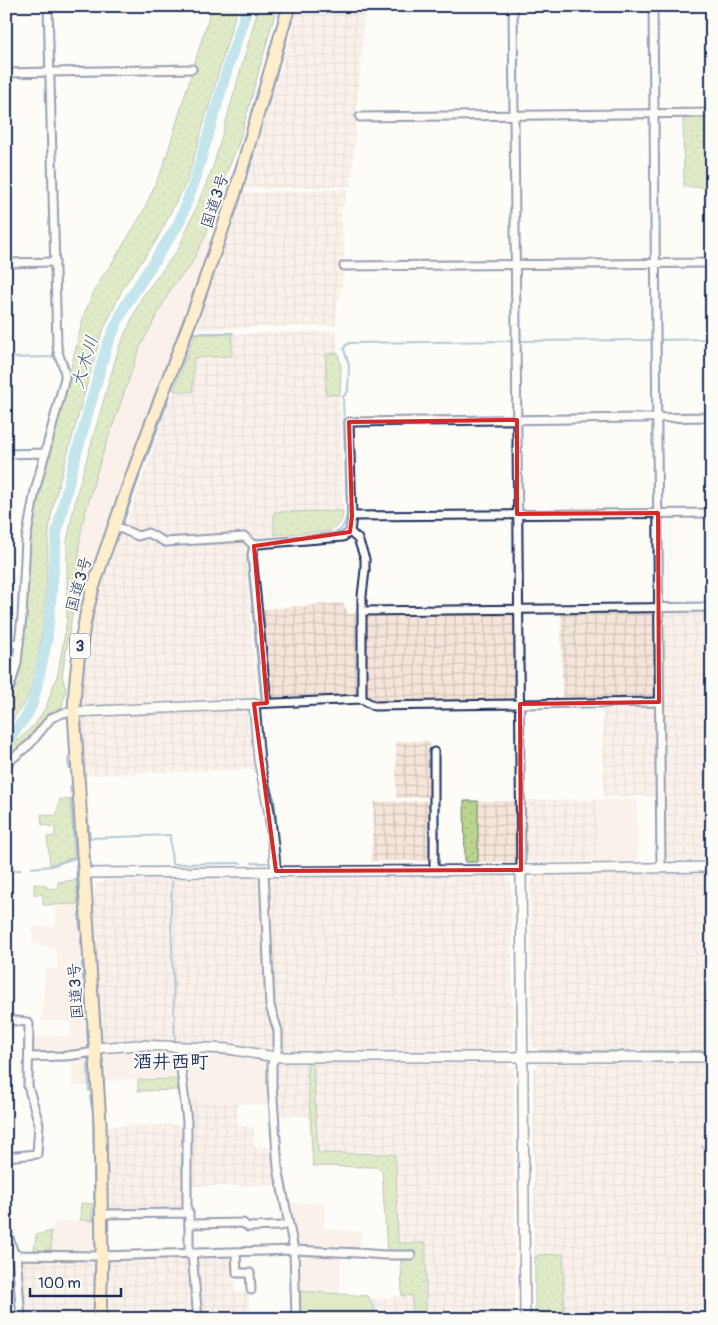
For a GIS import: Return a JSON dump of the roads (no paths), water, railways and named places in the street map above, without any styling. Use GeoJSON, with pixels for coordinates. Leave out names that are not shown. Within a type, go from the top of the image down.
{"type":"FeatureCollection","features":[{"type":"Feature","properties":{"kind":"highway","name":"国道3号"},"geometry":{"type":"LineString","coordinates":[[100,1319],[102,1214],[100,1123],[74,712],[78,660],[86,615],[104,555],[234,196],[289,6]]}},
{"type":"Feature","properties":{"kind":"street"},"geometry":{"type":"LineString","coordinates":[[6,694],[17,663],[22,617],[26,540],[35,491],[66,378],[64,367],[57,352],[48,6]]}},
{"type":"Feature","properties":{"kind":"street"},"geometry":{"type":"LineString","coordinates":[[513,6],[525,1319]]}},
{"type":"Feature","properties":{"kind":"street"},"geometry":{"type":"LineString","coordinates":[[653,6],[661,868]]}},
{"type":"Feature","properties":{"kind":"street"},"geometry":{"type":"LineString","coordinates":[[6,73],[192,69]]}},
{"type":"Feature","properties":{"kind":"street"},"geometry":{"type":"LineString","coordinates":[[360,117],[712,113]]}},
{"type":"Feature","properties":{"kind":"street"},"geometry":{"type":"LineString","coordinates":[[6,263],[55,262]]}},
{"type":"Feature","properties":{"kind":"street"},"geometry":{"type":"LineString","coordinates":[[344,266],[712,263]]}},
{"type":"Feature","properties":{"kind":"street"},"geometry":{"type":"LineString","coordinates":[[115,526],[138,536],[148,533],[165,542],[245,537],[251,543],[258,544],[343,537],[350,532],[352,516],[348,422],[712,418]]}},
{"type":"Feature","properties":{"kind":"street"},"geometry":{"type":"LineString","coordinates":[[6,454],[46,452]]}},
{"type":"Feature","properties":{"kind":"street"},"geometry":{"type":"LineString","coordinates":[[352,516],[712,512]]}},
{"type":"Feature","properties":{"kind":"street"},"geometry":{"type":"LineString","coordinates":[[350,532],[358,539],[365,559],[362,596],[362,699]]}},
{"type":"Feature","properties":{"kind":"street"},"geometry":{"type":"LineString","coordinates":[[251,543],[267,702]]}},
{"type":"Feature","properties":{"kind":"street"},"geometry":{"type":"LineString","coordinates":[[362,611],[712,607]]}},
{"type":"Feature","properties":{"kind":"street"},"geometry":{"type":"LineString","coordinates":[[6,644],[19,643]]}},
{"type":"Feature","properties":{"kind":"street"},"geometry":{"type":"LineString","coordinates":[[6,764],[30,744],[51,718],[63,713],[362,699],[374,706],[660,702]]}},
{"type":"Feature","properties":{"kind":"street"},"geometry":{"type":"LineString","coordinates":[[254,704],[259,760],[269,811],[276,871]]}},
{"type":"Feature","properties":{"kind":"street"},"geometry":{"type":"LineString","coordinates":[[434,752],[434,870]]}},
{"type":"Feature","properties":{"kind":"street"},"geometry":{"type":"LineString","coordinates":[[84,873],[712,867]]}},
{"type":"Feature","properties":{"kind":"street"},"geometry":{"type":"LineString","coordinates":[[264,872],[270,1006],[278,1031],[278,1048],[272,1064],[278,1168],[294,1250],[296,1319]]}},
{"type":"Feature","properties":{"kind":"street"},"geometry":{"type":"LineString","coordinates":[[6,1020],[27,1022],[29,1024],[28,1086],[39,1124],[37,1154],[6,1157]]}},
{"type":"Feature","properties":{"kind":"street"},"geometry":{"type":"LineString","coordinates":[[29,1057],[66,1056],[139,1045],[229,1049],[275,1057],[712,1057]]}},
{"type":"Feature","properties":{"kind":"street"},"geometry":{"type":"LineString","coordinates":[[180,1047],[187,1122],[187,1213],[189,1212],[190,1254],[198,1319]]}},
{"type":"Feature","properties":{"kind":"street"},"geometry":{"type":"LineString","coordinates":[[102,1214],[187,1213]]}},
{"type":"Feature","properties":{"kind":"street"},"geometry":{"type":"LineString","coordinates":[[189,1224],[243,1223],[248,1227],[288,1224]]}},
{"type":"Feature","properties":{"kind":"street"},"geometry":{"type":"LineString","coordinates":[[6,1227],[12,1254],[21,1319]]}},
{"type":"Feature","properties":{"kind":"street"},"geometry":{"type":"LineString","coordinates":[[12,1254],[102,1256],[294,1250],[412,1255]]}},
{"type":"Feature","properties":{"kind":"street"},"geometry":{"type":"LineString","coordinates":[[236,1253],[237,1273],[250,1273],[251,1290]]}},
{"type":"Feature","properties":{"kind":"waterway","name":"大木川"},"geometry":{"type":"LineString","coordinates":[[6,743],[27,715],[33,702],[47,641],[57,531],[71,473],[107,345],[125,306],[179,223],[194,183],[248,6]]}},
{"type":"Feature","properties":{"kind":"waterway"},"geometry":{"type":"LineString","coordinates":[[290,28],[292,22]]}},
{"type":"Feature","properties":{"kind":"waterway"},"geometry":{"type":"LineString","coordinates":[[281,59],[287,38]]}},
{"type":"Feature","properties":{"kind":"waterway"},"geometry":{"type":"LineString","coordinates":[[266,112],[278,69]]}},
{"type":"Feature","properties":{"kind":"waterway"},"geometry":{"type":"LineString","coordinates":[[249,172],[254,156]]}},
{"type":"Feature","properties":{"kind":"waterway"},"geometry":{"type":"LineString","coordinates":[[234,218],[245,184]]}},
{"type":"Feature","properties":{"kind":"waterway"},"geometry":{"type":"LineString","coordinates":[[218,260],[223,246]]}},
{"type":"Feature","properties":{"kind":"waterway"},"geometry":{"type":"LineString","coordinates":[[51,247],[51,259]]}},
{"type":"Feature","properties":{"kind":"waterway"},"geometry":{"type":"LineString","coordinates":[[6,358],[53,357],[51,266]]}},
{"type":"Feature","properties":{"kind":"waterway"},"geometry":{"type":"LineString","coordinates":[[195,326],[214,272]]}},
{"type":"Feature","properties":{"kind":"waterway"},"geometry":{"type":"LineString","coordinates":[[172,389],[193,333],[233,333]]}},
{"type":"Feature","properties":{"kind":"waterway"},"geometry":{"type":"LineString","coordinates":[[658,340],[712,339]]}},
{"type":"Feature","properties":{"kind":"waterway"},"geometry":{"type":"LineString","coordinates":[[518,341],[653,340]]}},
{"type":"Feature","properties":{"kind":"waterway"},"geometry":{"type":"LineString","coordinates":[[252,542],[255,539],[331,534],[341,529],[344,525],[347,515],[343,397],[348,391],[349,365],[344,349],[346,345],[350,343],[513,341]]}},
{"type":"Feature","properties":{"kind":"waterway"},"geometry":{"type":"LineString","coordinates":[[145,462],[168,402]]}},
{"type":"Feature","properties":{"kind":"waterway"},"geometry":{"type":"LineString","coordinates":[[122,526],[140,475]]}},
{"type":"Feature","properties":{"kind":"waterway"},"geometry":{"type":"LineString","coordinates":[[110,555],[119,533]]}},
{"type":"Feature","properties":{"kind":"waterway"},"geometry":{"type":"LineString","coordinates":[[249,545],[247,555],[261,697]]}},
{"type":"Feature","properties":{"kind":"waterway"},"geometry":{"type":"LineString","coordinates":[[91,627],[95,602]]}},
{"type":"Feature","properties":{"kind":"waterway"},"geometry":{"type":"LineString","coordinates":[[82,677],[89,636]]}},
{"type":"Feature","properties":{"kind":"waterway"},"geometry":{"type":"LineString","coordinates":[[260,707],[265,768],[274,800],[280,862]]}},
{"type":"Feature","properties":{"kind":"waterway"},"geometry":{"type":"LineString","coordinates":[[81,715],[83,749]]}},
{"type":"Feature","properties":{"kind":"waterway"},"geometry":{"type":"LineString","coordinates":[[68,758],[69,768]]}},
{"type":"Feature","properties":{"kind":"waterway"},"geometry":{"type":"LineString","coordinates":[[70,786],[71,793]]}},
{"type":"Feature","properties":{"kind":"waterway"},"geometry":{"type":"LineString","coordinates":[[32,868],[51,866],[75,858],[71,799]]}},
{"type":"Feature","properties":{"kind":"waterway"},"geometry":{"type":"LineString","coordinates":[[87,812],[90,838],[170,835],[172,864],[241,863]]}},
{"type":"Feature","properties":{"kind":"waterway"},"geometry":{"type":"LineString","coordinates":[[252,863],[271,863]]}},
{"type":"Feature","properties":{"kind":"waterway"},"geometry":{"type":"LineString","coordinates":[[76,865],[78,903]]}},
{"type":"Feature","properties":{"kind":"waterway"},"geometry":{"type":"LineString","coordinates":[[6,871],[21,870]]}},
{"type":"Feature","properties":{"kind":"waterway"},"geometry":{"type":"LineString","coordinates":[[172,880],[171,915],[175,1042]]}},
{"type":"Feature","properties":{"kind":"waterway"},"geometry":{"type":"LineString","coordinates":[[79,913],[80,929]]}},
{"type":"Feature","properties":{"kind":"waterway"},"geometry":{"type":"LineString","coordinates":[[81,938],[81,945]]}},
{"type":"Feature","properties":{"kind":"waterway"},"geometry":{"type":"LineString","coordinates":[[82,962],[83,979]]}},
{"type":"Feature","properties":{"kind":"waterway"},"geometry":{"type":"LineString","coordinates":[[84,990],[86,1019]]}},
{"type":"Feature","properties":{"kind":"waterway"},"geometry":{"type":"LineString","coordinates":[[87,1027],[88,1048]]}},
{"type":"Feature","properties":{"kind":"waterway"},"geometry":{"type":"LineString","coordinates":[[175,1051],[183,1123],[182,1169],[184,1185]]}},
{"type":"Feature","properties":{"kind":"waterway"},"geometry":{"type":"LineString","coordinates":[[539,1051],[630,1051]]}},
{"type":"Feature","properties":{"kind":"waterway"},"geometry":{"type":"LineString","coordinates":[[642,1051],[677,1051]]}},
{"type":"Feature","properties":{"kind":"waterway"},"geometry":{"type":"LineString","coordinates":[[690,1051],[712,1051]]}},
{"type":"Feature","properties":{"kind":"waterway"},"geometry":{"type":"LineString","coordinates":[[190,1052],[236,1055]]}},
{"type":"Feature","properties":{"kind":"waterway"},"geometry":{"type":"LineString","coordinates":[[88,1057],[89,1091]]}},
{"type":"Feature","properties":{"kind":"waterway"},"geometry":{"type":"LineString","coordinates":[[90,1096],[92,1108]]}},
{"type":"Feature","properties":{"kind":"waterway"},"geometry":{"type":"LineString","coordinates":[[93,1120],[94,1164]]}},
{"type":"Feature","properties":{"kind":"waterway"},"geometry":{"type":"LineString","coordinates":[[702,1147],[712,1147]]}},
{"type":"Feature","properties":{"kind":"waterway"},"geometry":{"type":"LineString","coordinates":[[94,1170],[94,1198]]}},
{"type":"Feature","properties":{"kind":"waterway"},"geometry":{"type":"LineString","coordinates":[[93,1221],[95,1205]]}},
{"type":"Feature","properties":{"kind":"waterway"},"geometry":{"type":"LineString","coordinates":[[184,1216],[186,1247]]}},
{"type":"Feature","properties":{"kind":"district","name":"酒井西町"},"geometry":{"type":"Point","coordinates":[171,1062]}}]}
